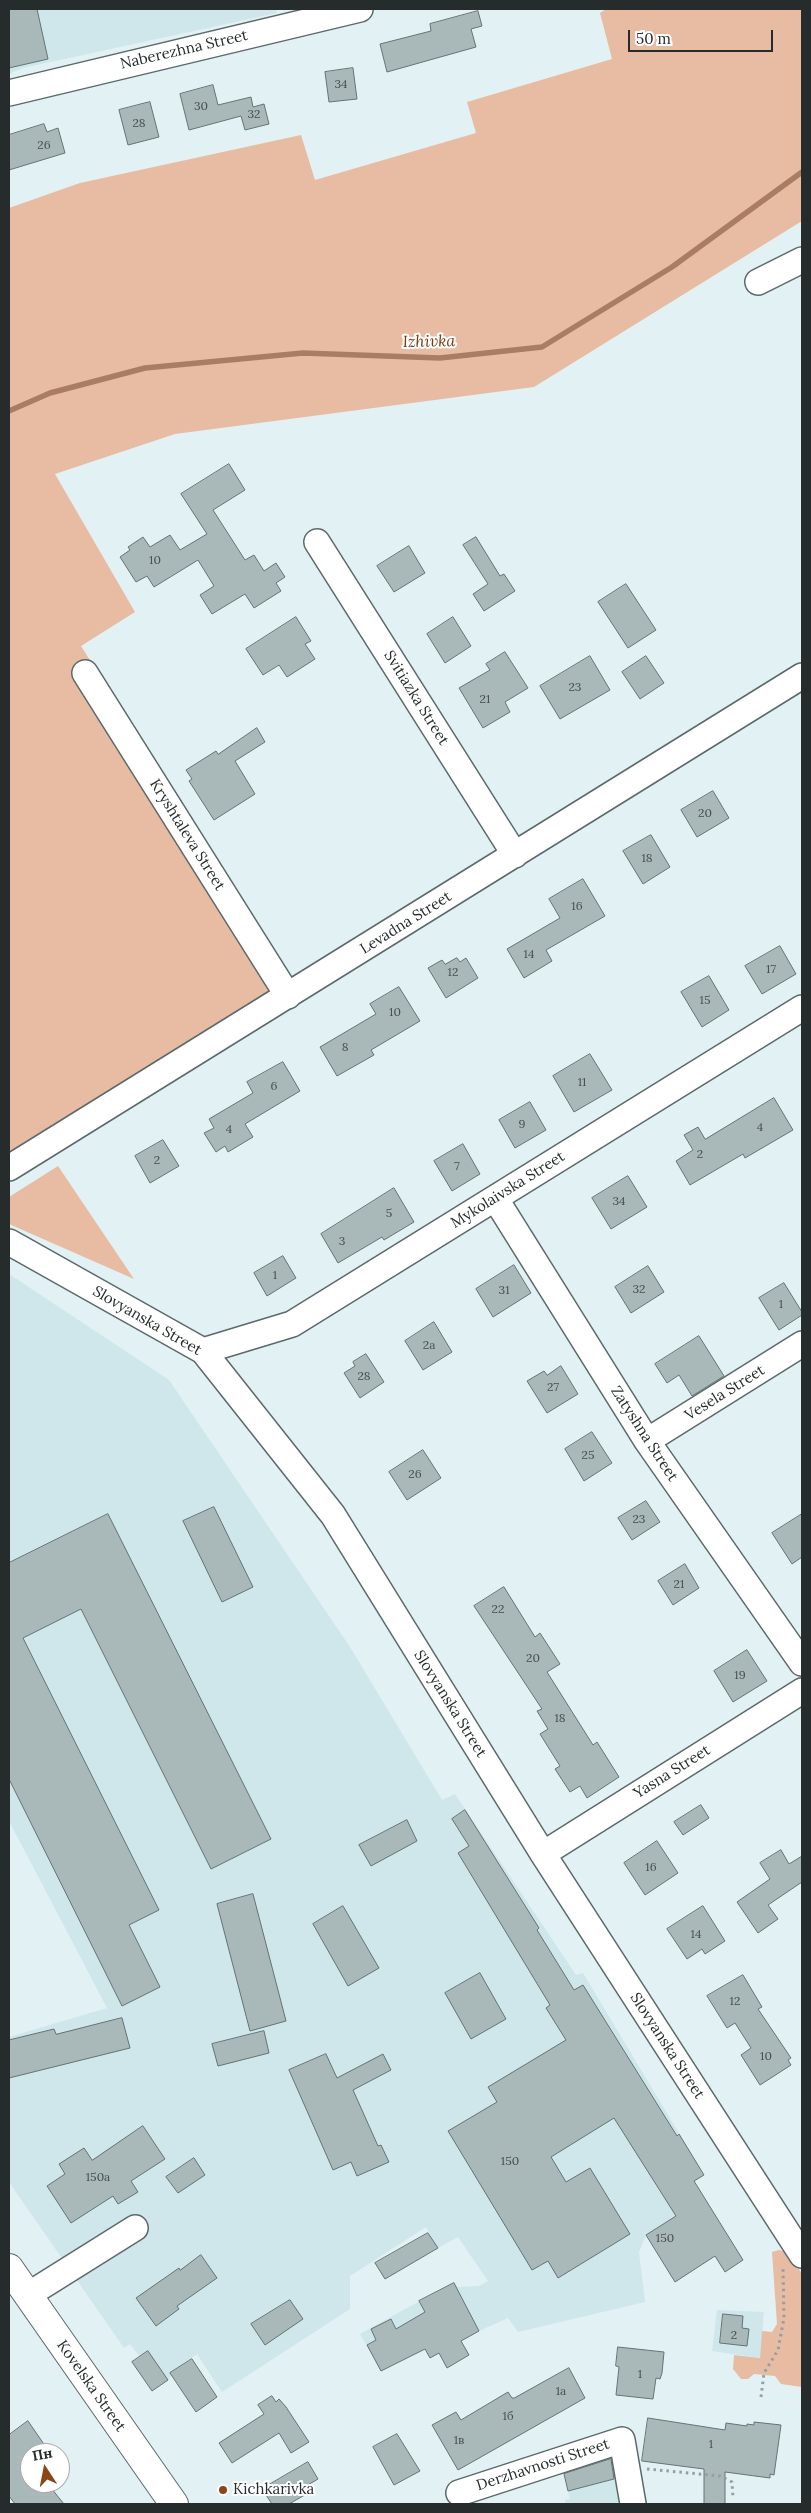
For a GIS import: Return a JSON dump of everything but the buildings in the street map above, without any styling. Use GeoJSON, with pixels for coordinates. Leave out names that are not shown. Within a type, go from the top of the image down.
{"type":"FeatureCollection","features":[{"type":"Feature","properties":{"kind":"main road","name":"Kovelska Street"},"geometry":{"type":"LineString","coordinates":[[9,2268],[174,2504]]}},
{"type":"Feature","properties":{"kind":"street","name":"Naberezhna Street"},"geometry":{"type":"LineString","coordinates":[[9,93],[360,9]]}},
{"type":"Feature","properties":{"kind":"street"},"geometry":{"type":"LineString","coordinates":[[758,282],[802,260]]}},
{"type":"Feature","properties":{"kind":"street","name":"Svitiazka Street"},"geometry":{"type":"LineString","coordinates":[[317,542],[515,855]]}},
{"type":"Feature","properties":{"kind":"street","name":"Kryshtaleva Street"},"geometry":{"type":"LineString","coordinates":[[85,673],[288,996]]}},
{"type":"Feature","properties":{"kind":"street","name":"Levadna Street"},"geometry":{"type":"LineString","coordinates":[[9,1168],[802,676]]}},
{"type":"Feature","properties":{"kind":"street","name":"Mykolaivska Street"},"geometry":{"type":"LineString","coordinates":[[203,1351],[292,1324],[802,1008]]}},
{"type":"Feature","properties":{"kind":"street","name":"Zatyshna Street"},"geometry":{"type":"LineString","coordinates":[[495,1198],[647,1441],[802,1663]]}},
{"type":"Feature","properties":{"kind":"street","name":"Slovyanska Street"},"geometry":{"type":"LineString","coordinates":[[9,1242],[203,1351],[333,1515],[793,2257]]}},
{"type":"Feature","properties":{"kind":"street","name":"Vesela Street"},"geometry":{"type":"LineString","coordinates":[[647,1441],[802,1344]]}},
{"type":"Feature","properties":{"kind":"street","name":"Yasna Street"},"geometry":{"type":"LineString","coordinates":[[543,1854],[802,1690]]}},
{"type":"Feature","properties":{"kind":"street"},"geometry":{"type":"LineString","coordinates":[[28,2295],[135,2228]]}},
{"type":"Feature","properties":{"kind":"street","name":"Derzhavnosti Street"},"geometry":{"type":"LineString","coordinates":[[459,2493],[622,2440],[634,2504]]}},
{"type":"Feature","properties":{"kind":"path"},"geometry":{"type":"LineString","coordinates":[[761,2397],[764,2372],[778,2350],[793,2257]]}},
{"type":"Feature","properties":{"kind":"path"},"geometry":{"type":"LineString","coordinates":[[629,2470],[667,2470],[720,2476],[732,2482],[733,2498]]}},
{"type":"Feature","properties":{"kind":"shaded area"},"geometry":{"type":"Polygon","coordinates":[[[9,9],[276,9],[277,13],[23,68],[9,74],[9,9]]]}},
{"type":"Feature","properties":{"kind":"shaded area"},"geometry":{"type":"Polygon","coordinates":[[[606,9],[802,9],[802,221],[534,387],[175,434],[55,474],[135,612],[81,646],[291,979],[9,1154],[9,208],[80,183],[301,135],[315,180],[476,133],[467,102],[612,59],[600,13],[606,9]]]}},
{"type":"Feature","properties":{"kind":"shaded area"},"geometry":{"type":"Polygon","coordinates":[[[58,1166],[134,1279],[9,1224],[9,1197],[58,1166]]]}},
{"type":"Feature","properties":{"kind":"shaded area"},"geometry":{"type":"Polygon","coordinates":[[[9,1274],[169,1380],[350,1647],[442,1800],[455,1794],[576,1975],[583,1973],[704,2175],[694,2182],[705,2198],[646,2235],[639,2252],[645,2302],[518,2332],[508,2318],[479,2331],[430,2358],[425,2349],[381,2371],[360,2334],[454,2282],[458,2287],[479,2286],[488,2281],[458,2237],[438,2248],[426,2227],[350,2276],[350,2309],[222,2392],[197,2354],[171,2373],[172,2375],[168,2380],[152,2391],[132,2362],[140,2357],[130,2344],[124,2348],[9,2182],[9,2037],[107,2008],[9,1821],[9,1274]]]}},
{"type":"Feature","properties":{"kind":"shaded area"},"geometry":{"type":"Polygon","coordinates":[[[779,2250],[788,2252],[802,2274],[802,2387],[781,2384],[775,2376],[754,2374],[748,2379],[741,2379],[733,2369],[734,2355],[760,2358],[762,2331],[772,2332],[777,2324],[772,2252],[779,2250]]]}},
{"type":"Feature","properties":{"kind":"shaded area"},"geometry":{"type":"Polygon","coordinates":[[[717,2310],[764,2312],[760,2358],[712,2351],[717,2310]]]}},
{"type":"Feature","properties":{"kind":"shaded area"},"geometry":{"type":"Polygon","coordinates":[[[619,2454],[627,2504],[565,2504],[565,2500],[570,2499],[563,2468],[619,2454]]]}},
{"type":"Feature","properties":{"kind":"waterway","name":"Izhivka"},"geometry":{"type":"LineString","coordinates":[[9,411],[50,393],[145,368],[303,353],[440,358],[542,347],[672,267],[802,172]]}},
{"type":"Feature","properties":{"kind":"place","name":"Kichkarivka"},"geometry":{"type":"Point","coordinates":[223,2490]}}]}
